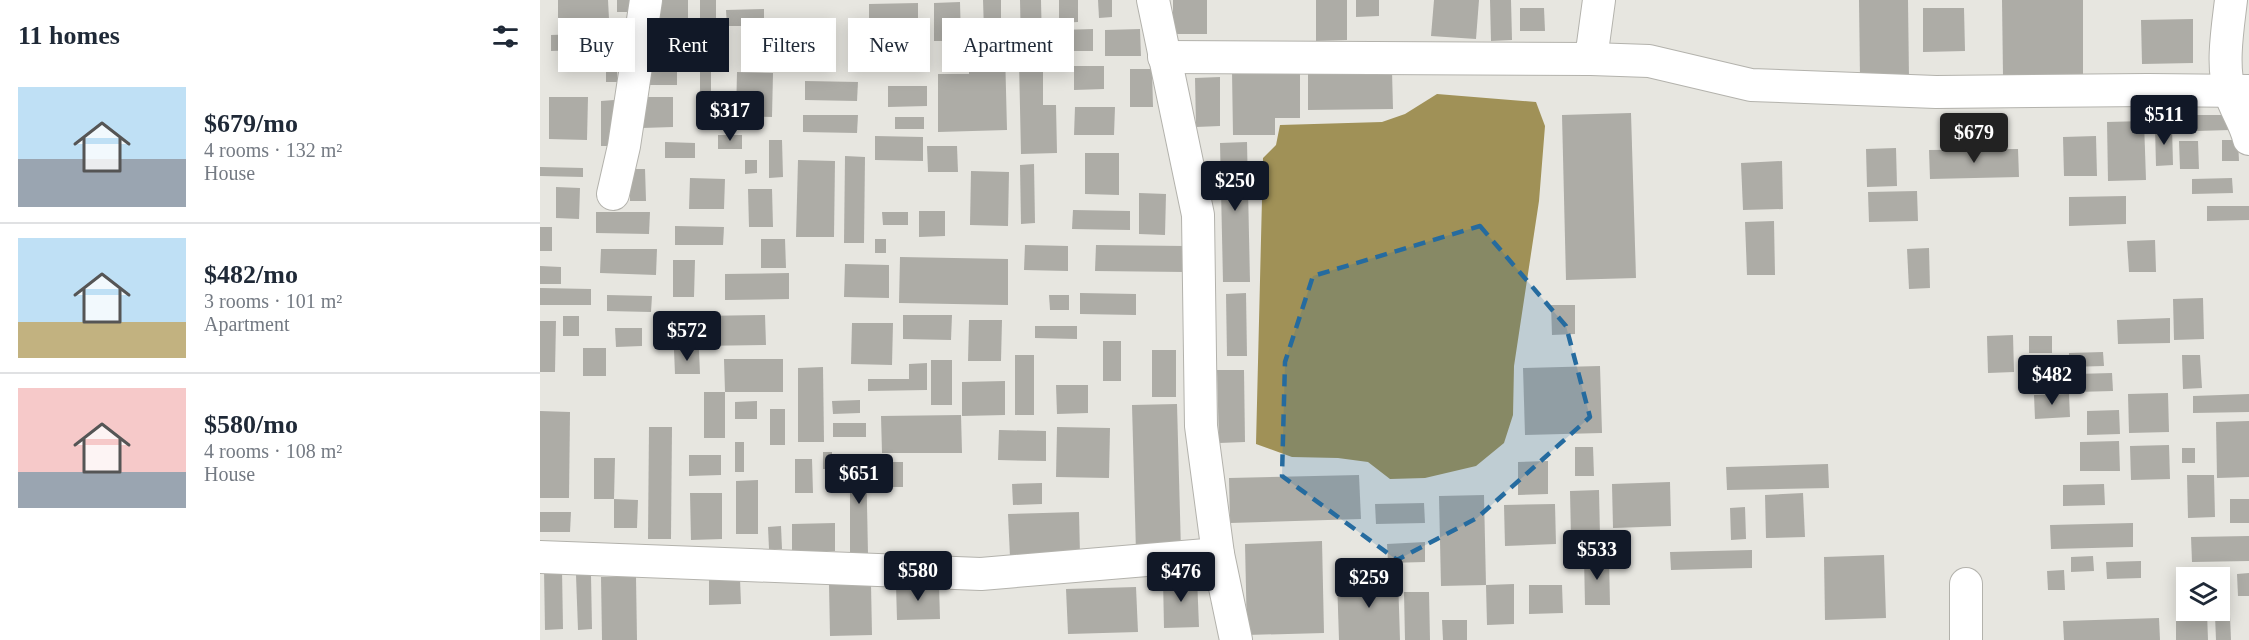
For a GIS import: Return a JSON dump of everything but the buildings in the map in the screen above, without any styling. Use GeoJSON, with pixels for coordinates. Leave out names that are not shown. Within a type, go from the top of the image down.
{"type":"FeatureCollection","features":[{"type":"Feature","properties":{"kind":"street"},"geometry":{"type":"LineString","coordinates":[[613,194],[624,146],[646,0]]}},
{"type":"Feature","properties":{"kind":"street"},"geometry":{"type":"LineString","coordinates":[[1153,0],[1198,215],[1201,426],[1218,554],[1236,640]]}},
{"type":"Feature","properties":{"kind":"street"},"geometry":{"type":"LineString","coordinates":[[1592,59],[1599,0]]}},
{"type":"Feature","properties":{"kind":"street"},"geometry":{"type":"LineString","coordinates":[[2230,0],[2226,54],[2239,92],[2249,139]]}},
{"type":"Feature","properties":{"kind":"street"},"geometry":{"type":"LineString","coordinates":[[1164,57],[1592,59],[1649,61],[1750,85],[1936,92],[2136,90],[2239,92]]}},
{"type":"Feature","properties":{"kind":"street"},"geometry":{"type":"LineString","coordinates":[[540,557],[981,574],[1218,554]]}},
{"type":"Feature","properties":{"kind":"street"},"geometry":{"type":"LineString","coordinates":[[1966,584],[1966,640]]}},
{"type":"Feature","properties":{"kind":"highlighted area"},"geometry":{"type":"Polygon","coordinates":[[[1480,226],[1566,326],[1590,417],[1477,518],[1397,560],[1282,476],[1285,362],[1313,276],[1480,226]]]}},
{"type":"Feature","properties":{"kind":"shaded area"},"geometry":{"type":"Polygon","coordinates":[[[1437,94],[1536,102],[1545,126],[1539,201],[1514,366],[1513,415],[1504,443],[1476,466],[1425,478],[1390,479],[1368,462],[1338,458],[1292,457],[1256,444],[1263,158],[1276,145],[1280,125],[1382,122],[1405,114],[1437,94]]]}}]}
